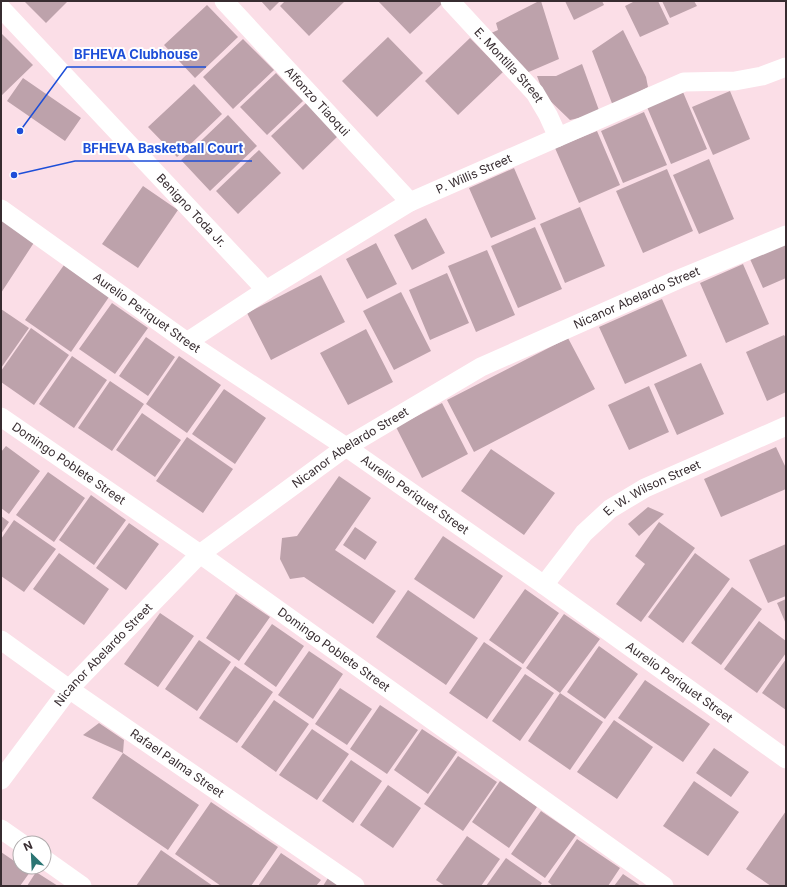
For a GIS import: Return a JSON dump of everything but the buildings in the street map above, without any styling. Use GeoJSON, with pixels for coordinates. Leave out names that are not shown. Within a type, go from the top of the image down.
{"type":"FeatureCollection","features":[{"type":"Feature","properties":{"kind":"street","name":"Alfonzo Tiaoqui"},"geometry":{"type":"LineString","coordinates":[[224,1],[410,202]]}},
{"type":"Feature","properties":{"kind":"street","name":"E. Montilla Street"},"geometry":{"type":"LineString","coordinates":[[458,3],[535,93],[548,115],[558,137]]}},
{"type":"Feature","properties":{"kind":"street","name":"Benigno Toda Jr."},"geometry":{"type":"LineString","coordinates":[[1,8],[266,290]]}},
{"type":"Feature","properties":{"kind":"street","name":"P. Willis Street"},"geometry":{"type":"LineString","coordinates":[[187,342],[266,290],[410,202],[684,82],[735,81],[762,76],[786,67]]}},
{"type":"Feature","properties":{"kind":"street","name":"Aurelio Periquet Street"},"geometry":{"type":"LineString","coordinates":[[1,209],[187,342],[346,447],[544,585],[786,759]]}},
{"type":"Feature","properties":{"kind":"street","name":"Nicanor Abelardo Street"},"geometry":{"type":"LineString","coordinates":[[1,780],[69,689],[200,554],[346,447],[480,367],[679,279],[786,235]]}},
{"type":"Feature","properties":{"kind":"street","name":"Domingo Poblete Street"},"geometry":{"type":"LineString","coordinates":[[1,417],[200,554],[664,886]]}},
{"type":"Feature","properties":{"kind":"street","name":"E. W. Wilson Street"},"geometry":{"type":"LineString","coordinates":[[544,585],[584,533],[610,509],[645,488],[786,426]]}},
{"type":"Feature","properties":{"kind":"street","name":"Rafael Palma Street"},"geometry":{"type":"LineString","coordinates":[[1,640],[69,689],[354,886]]}},
{"type":"Feature","properties":{"kind":"street"},"geometry":{"type":"LineString","coordinates":[[1,829],[12,837]]}},
{"type":"Feature","properties":{"kind":"street"},"geometry":{"type":"LineString","coordinates":[[52,865],[82,886]]}},
{"type":"Feature","properties":{"kind":"place","name":"BFHEVA Clubhouse"},"geometry":{"type":"Point","coordinates":[20,131]}},
{"type":"Feature","properties":{"kind":"place","name":"BFHEVA Basketball Court"},"geometry":{"type":"Point","coordinates":[14,175]}}]}
